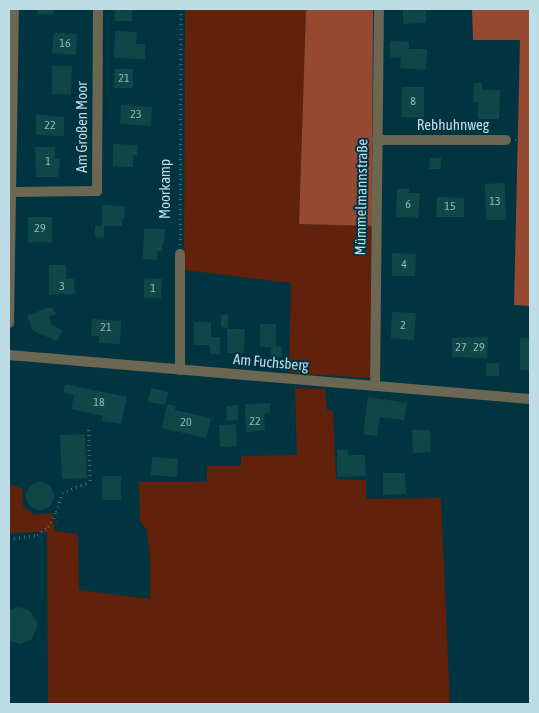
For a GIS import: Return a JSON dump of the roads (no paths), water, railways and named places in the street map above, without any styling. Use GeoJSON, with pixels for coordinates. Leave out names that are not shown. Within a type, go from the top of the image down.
{"type":"FeatureCollection","features":[{"type":"Feature","properties":{"kind":"street"},"geometry":{"type":"LineString","coordinates":[[9,323],[14,9]]}},
{"type":"Feature","properties":{"kind":"street","name":"Am Großen Moor"},"geometry":{"type":"LineString","coordinates":[[12,192],[97,191],[98,9]]}},
{"type":"Feature","properties":{"kind":"street","name":"Mümmelmannstraße"},"geometry":{"type":"LineString","coordinates":[[375,386],[379,9]]}},
{"type":"Feature","properties":{"kind":"street","name":"Rebhuhnweg"},"geometry":{"type":"LineString","coordinates":[[377,140],[506,140]]}},
{"type":"Feature","properties":{"kind":"street"},"geometry":{"type":"LineString","coordinates":[[180,254],[180,370]]}},
{"type":"Feature","properties":{"kind":"street","name":"Am Fuchsberg"},"geometry":{"type":"LineString","coordinates":[[9,355],[530,399]]}}]}
